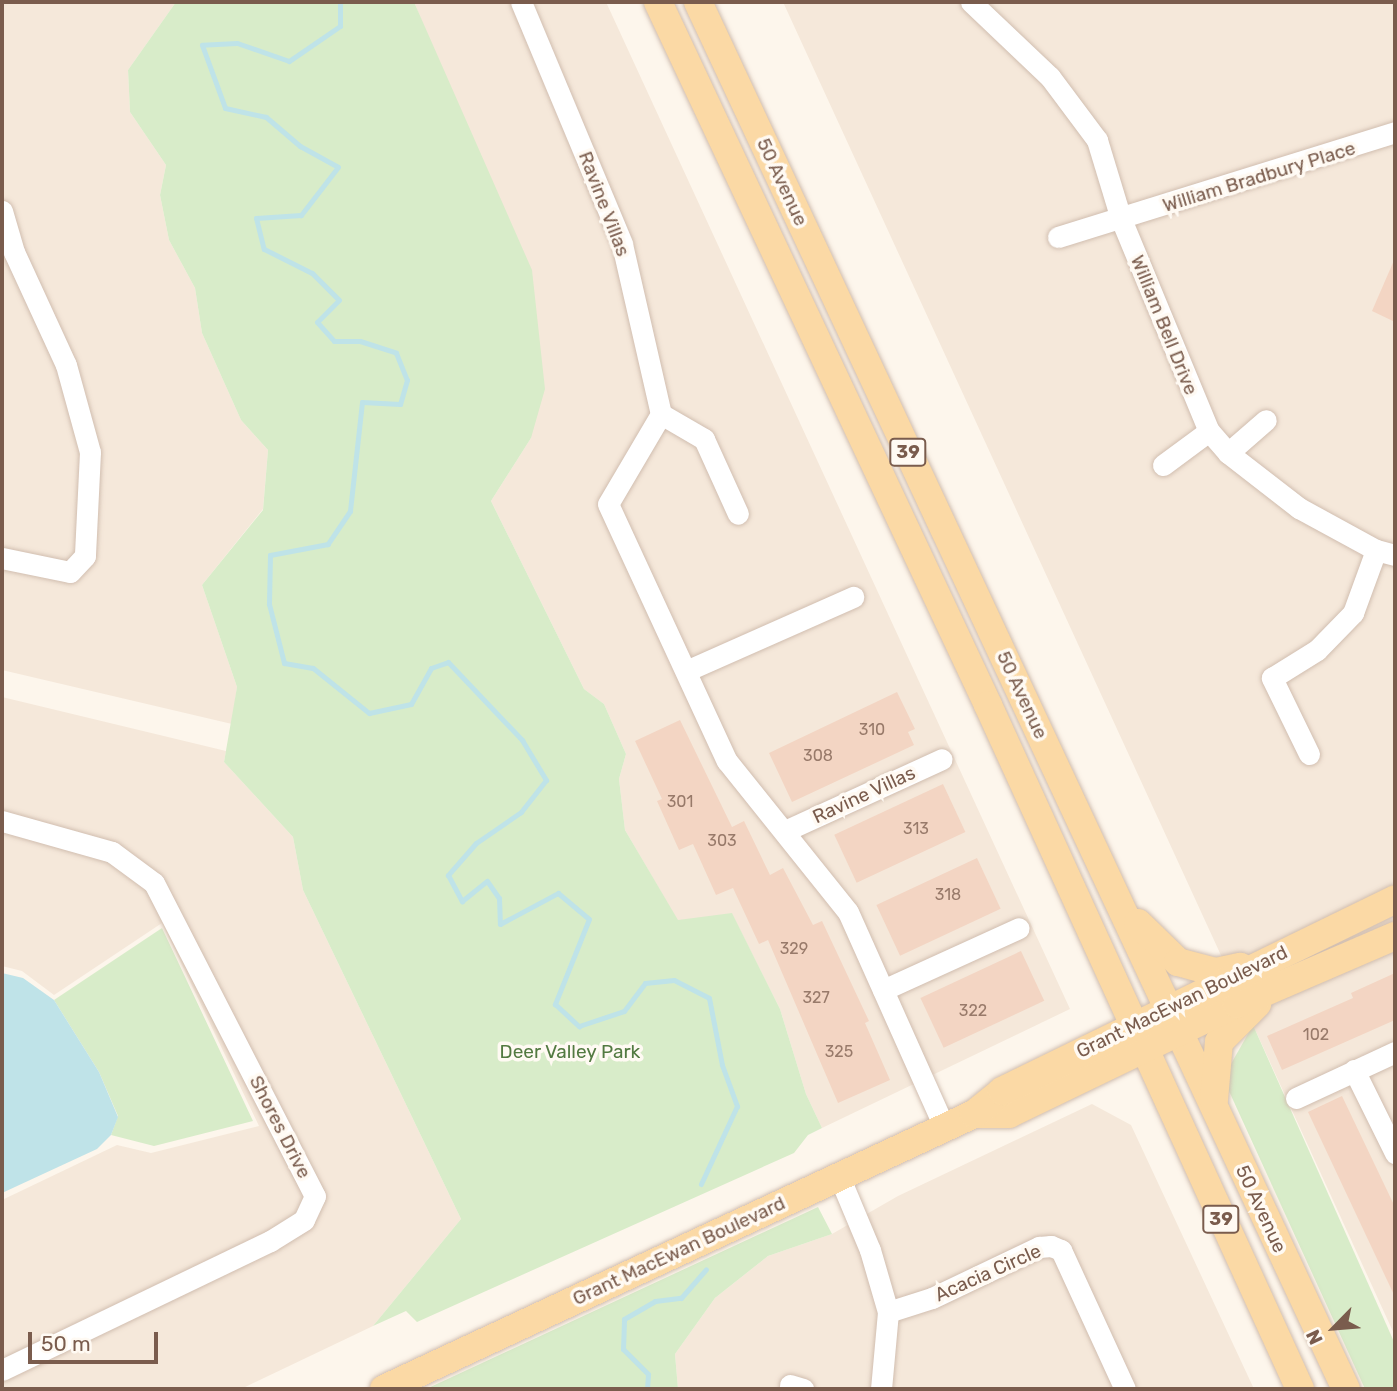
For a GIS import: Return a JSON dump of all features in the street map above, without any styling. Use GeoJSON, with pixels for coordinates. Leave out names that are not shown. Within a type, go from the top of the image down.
{"type":"FeatureCollection","features":[{"type":"Feature","properties":{"kind":"main road","name":"50 Avenue"},"geometry":{"type":"LineString","coordinates":[[658,2],[988,705],[1300,1389]]}},
{"type":"Feature","properties":{"kind":"main road","name":"50 Avenue"},"geometry":{"type":"LineString","coordinates":[[698,2],[1346,1389]]}},
{"type":"Feature","properties":{"kind":"main road"},"geometry":{"type":"LineString","coordinates":[[1114,893],[1155,944],[1178,962],[1216,972],[1270,961]]}},
{"type":"Feature","properties":{"kind":"main road","name":"Grant MacEwan Boulevard"},"geometry":{"type":"LineString","coordinates":[[384,1389],[974,1114],[1002,1091],[1173,1021],[1270,961],[1395,899]]}},
{"type":"Feature","properties":{"kind":"main road","name":"Grant MacEwan Boulevard"},"geometry":{"type":"LineString","coordinates":[[1173,1021],[1280,989],[1395,936]]}},
{"type":"Feature","properties":{"kind":"main road"},"geometry":{"type":"LineString","coordinates":[[1214,1110],[1219,1042],[1239,1017],[1280,989]]}},
{"type":"Feature","properties":{"kind":"street","name":"Ravine Villas"},"geometry":{"type":"LineString","coordinates":[[521,2],[622,244],[661,414],[608,504],[727,761],[787,830],[848,912],[944,1127]]}},
{"type":"Feature","properties":{"kind":"street","name":"William Bell Drive"},"geometry":{"type":"LineString","coordinates":[[971,2],[1050,77],[1085,119],[1104,158],[1121,219],[1209,430],[1228,453],[1299,508],[1385,553]]}},
{"type":"Feature","properties":{"kind":"street","name":"William Bradbury Place"},"geometry":{"type":"LineString","coordinates":[[1121,219],[1395,132]]}},
{"type":"Feature","properties":{"kind":"street"},"geometry":{"type":"LineString","coordinates":[[2,211],[14,252],[66,365],[90,452],[85,556],[70,572],[2,558]]}},
{"type":"Feature","properties":{"kind":"street"},"geometry":{"type":"LineString","coordinates":[[1058,237],[1121,219]]}},
{"type":"Feature","properties":{"kind":"street"},"geometry":{"type":"LineString","coordinates":[[661,414],[704,439],[738,514]]}},
{"type":"Feature","properties":{"kind":"street"},"geometry":{"type":"LineString","coordinates":[[1228,453],[1266,420]]}},
{"type":"Feature","properties":{"kind":"street"},"geometry":{"type":"LineString","coordinates":[[1163,465],[1209,430]]}},
{"type":"Feature","properties":{"kind":"street"},"geometry":{"type":"LineString","coordinates":[[1309,754],[1272,678],[1317,650],[1353,613],[1385,553]]}},
{"type":"Feature","properties":{"kind":"street"},"geometry":{"type":"LineString","coordinates":[[686,671],[853,597]]}},
{"type":"Feature","properties":{"kind":"street","name":"Ravine Villas"},"geometry":{"type":"LineString","coordinates":[[787,830],[942,759]]}},
{"type":"Feature","properties":{"kind":"street","name":"Shores Drive"},"geometry":{"type":"LineString","coordinates":[[2,821],[112,852],[155,883],[315,1196],[304,1220],[270,1241],[2,1370]]}},
{"type":"Feature","properties":{"kind":"street"},"geometry":{"type":"LineString","coordinates":[[883,990],[1019,928]]}},
{"type":"Feature","properties":{"kind":"street"},"geometry":{"type":"LineString","coordinates":[[1296,1098],[1395,1052]]}},
{"type":"Feature","properties":{"kind":"street"},"geometry":{"type":"LineString","coordinates":[[1354,1070],[1395,1153]]}},
{"type":"Feature","properties":{"kind":"street"},"geometry":{"type":"LineString","coordinates":[[839,1176],[870,1250],[888,1312],[881,1389]]}},
{"type":"Feature","properties":{"kind":"street","name":"Acacia Circle"},"geometry":{"type":"LineString","coordinates":[[888,1312],[1051,1246],[1061,1250],[1125,1389]]}},
{"type":"Feature","properties":{"kind":"shaded area"},"geometry":{"type":"Polygon","coordinates":[[[2,2],[176,2],[128,70],[130,112],[166,165],[160,195],[169,240],[195,288],[202,333],[241,420],[268,450],[263,509],[202,585],[237,687],[232,724],[2,670],[2,2]]]}},
{"type":"Feature","properties":{"kind":"shaded area"},"geometry":{"type":"Polygon","coordinates":[[[414,2],[606,2],[1070,1009],[822,1128],[806,1094],[780,1009],[732,914],[678,921],[625,830],[619,779],[626,754],[604,704],[584,689],[491,501],[531,438],[436,55],[414,2]]]}},
{"type":"Feature","properties":{"kind":"shaded area"},"geometry":{"type":"Polygon","coordinates":[[[783,2],[1395,2],[1395,1336],[1253,1025],[783,2]]]}},
{"type":"Feature","properties":{"kind":"shaded area"},"geometry":{"type":"Polygon","coordinates":[[[2,697],[226,751],[224,762],[293,837],[303,890],[461,1219],[373,1326],[241,1389],[2,1389],[2,1200],[117,1145],[151,1153],[259,1126],[162,923],[54,995],[22,971],[2,966],[2,697]]]}},
{"type":"Feature","properties":{"kind":"shaded area"},"geometry":{"type":"Polygon","coordinates":[[[1092,1104],[1131,1125],[1254,1389],[678,1389],[675,1354],[715,1298],[768,1256],[832,1234],[898,1196],[1092,1104]]]}},
{"type":"Feature","properties":{"kind":"green space","name":"Deer Valley Park"},"geometry":{"type":"Polygon","coordinates":[[[176,2],[414,2],[532,270],[545,389],[531,438],[491,501],[584,689],[604,704],[626,754],[619,779],[625,830],[678,920],[732,913],[780,1009],[806,1094],[822,1128],[808,1135],[794,1153],[417,1322],[406,1311],[373,1326],[461,1219],[303,890],[293,837],[224,762],[237,687],[202,585],[263,510],[268,450],[241,420],[202,333],[195,288],[169,240],[160,195],[166,165],[130,112],[128,70],[176,2]]]}},
{"type":"Feature","properties":{"kind":"green space"},"geometry":{"type":"Polygon","coordinates":[[[162,928],[253,1121],[154,1146],[111,1135],[118,1116],[99,1072],[54,1000],[162,928]]]}},
{"type":"Feature","properties":{"kind":"green space"},"geometry":{"type":"Polygon","coordinates":[[[1253,1025],[1395,1344],[1395,1389],[1365,1389],[1223,1078],[1253,1025]]]}},
{"type":"Feature","properties":{"kind":"green space"},"geometry":{"type":"Polygon","coordinates":[[[818,1207],[832,1234],[768,1256],[715,1298],[675,1354],[678,1389],[426,1389],[818,1207]]]}},
{"type":"Feature","properties":{"kind":"water"},"geometry":{"type":"Polygon","coordinates":[[[2,973],[23,978],[54,1000],[99,1072],[118,1117],[111,1135],[97,1149],[2,1193],[2,973]]]}},
{"type":"Feature","properties":{"kind":"building"},"geometry":{"type":"Polygon","coordinates":[[[1395,258],[1395,322],[1372,311],[1395,258]]]}},
{"type":"Feature","properties":{"kind":"building"},"geometry":{"type":"Polygon","coordinates":[[[897,692],[915,729],[908,732],[914,745],[792,802],[769,753],[897,692]]]}},
{"type":"Feature","properties":{"kind":"building"},"geometry":{"type":"Polygon","coordinates":[[[680,720],[732,827],[744,821],[770,875],[783,868],[813,925],[822,921],[869,1021],[865,1023],[890,1080],[838,1103],[768,940],[759,944],[733,888],[716,895],[693,844],[679,850],[657,801],[662,799],[635,741],[680,720]]]}},
{"type":"Feature","properties":{"kind":"building"},"geometry":{"type":"Polygon","coordinates":[[[943,784],[965,832],[857,883],[834,835],[943,784]]]}},
{"type":"Feature","properties":{"kind":"building"},"geometry":{"type":"Polygon","coordinates":[[[977,858],[1001,909],[900,956],[876,905],[977,858]]]}},
{"type":"Feature","properties":{"kind":"building"},"geometry":{"type":"Polygon","coordinates":[[[1021,951],[1044,1001],[944,1048],[920,998],[1021,951]]]}},
{"type":"Feature","properties":{"kind":"building"},"geometry":{"type":"Polygon","coordinates":[[[1395,973],[1395,1020],[1282,1070],[1267,1036],[1353,998],[1351,993],[1395,973]]]}},
{"type":"Feature","properties":{"kind":"building"},"geometry":{"type":"Polygon","coordinates":[[[1342,1096],[1395,1207],[1395,1297],[1308,1112],[1342,1096]]]}},
{"type":"Feature","properties":{"kind":"waterway"},"geometry":{"type":"LineString","coordinates":[[340,2],[340,26],[289,61],[237,43],[202,45],[225,108],[266,117],[300,146],[338,167],[301,215],[256,218],[264,249],[312,273],[339,300],[317,322],[334,341],[360,341],[396,353],[407,380],[400,404],[362,402],[350,511],[328,544],[270,555],[269,604],[284,663],[313,668],[369,713],[411,704],[431,668],[448,662],[522,740],[546,780],[521,812],[476,843],[448,875],[462,901],[487,881],[499,898],[500,924],[558,893],[589,919],[555,1004],[579,1026],[624,1011],[645,983],[674,980],[709,998],[722,1065],[737,1106],[701,1184]]}},
{"type":"Feature","properties":{"kind":"waterway"},"geometry":{"type":"LineString","coordinates":[[647,1389],[648,1374],[623,1349],[624,1319],[655,1301],[681,1298],[706,1269]]}}]}
